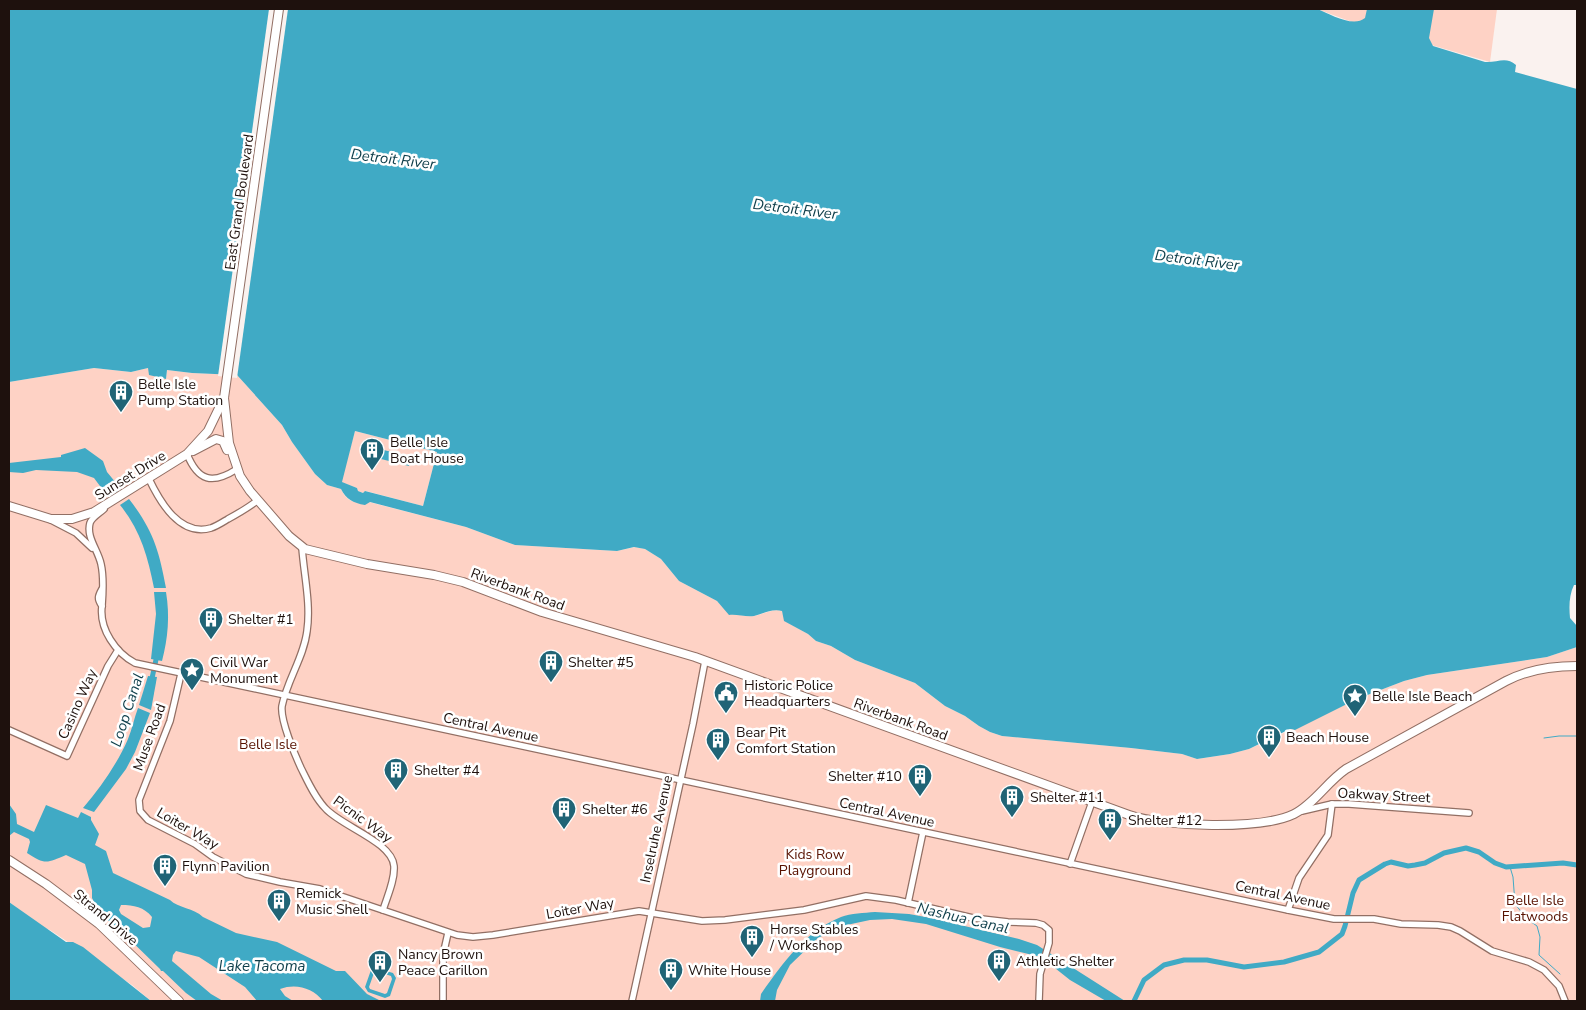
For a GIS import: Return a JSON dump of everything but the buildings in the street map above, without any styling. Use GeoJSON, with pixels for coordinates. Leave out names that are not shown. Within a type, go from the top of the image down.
{"type":"FeatureCollection","features":[{"type":"Feature","properties":{"kind":"street","name":"East Grand Boulevard"},"geometry":{"type":"LineString","coordinates":[[224,396],[279,9]]}},
{"type":"Feature","properties":{"kind":"street","name":"Sunset Drive"},"geometry":{"type":"LineString","coordinates":[[9,506],[42,517],[59,519],[78,518],[94,512],[187,454],[208,432],[224,396]]}},
{"type":"Feature","properties":{"kind":"street","name":"Riverbank Road"},"geometry":{"type":"LineString","coordinates":[[224,396],[227,433],[237,469],[245,484],[258,500],[302,548],[344,559],[463,582],[542,612],[705,661],[1092,802],[1150,821],[1195,824],[1258,823],[1287,817],[1298,812],[1346,769],[1506,681],[1530,672],[1577,666]]}},
{"type":"Feature","properties":{"kind":"street"},"geometry":{"type":"LineString","coordinates":[[219,439],[224,443],[232,464],[237,469],[220,479],[204,477],[194,468],[187,454],[197,450],[211,440],[219,439]]}},
{"type":"Feature","properties":{"kind":"street"},"geometry":{"type":"LineString","coordinates":[[148,479],[159,498],[177,520],[194,528],[204,529],[216,526],[258,500]]}},
{"type":"Feature","properties":{"kind":"street","name":"Sunset Drive"},"geometry":{"type":"LineString","coordinates":[[9,500],[19,508]]}},
{"type":"Feature","properties":{"kind":"street"},"geometry":{"type":"LineString","coordinates":[[114,500],[90,523],[90,534],[101,564],[102,606],[106,630],[118,650]]}},
{"type":"Feature","properties":{"kind":"street"},"geometry":{"type":"LineString","coordinates":[[42,517],[76,532],[97,553]]}},
{"type":"Feature","properties":{"kind":"street","name":"Picnic Way"},"geometry":{"type":"LineString","coordinates":[[302,548],[308,614],[307,632],[305,643],[285,696],[282,711],[290,741],[317,799],[333,815],[383,848],[391,857],[394,872],[383,910]]}},
{"type":"Feature","properties":{"kind":"street","name":"Central Avenue"},"geometry":{"type":"LineString","coordinates":[[118,650],[136,664],[160,670],[1288,910],[1334,919],[1374,919],[1401,924],[1444,926],[1460,931],[1492,951],[1529,962],[1544,970],[1559,986],[1565,1001]]}},
{"type":"Feature","properties":{"kind":"street","name":"Casino Way"},"geometry":{"type":"LineString","coordinates":[[9,730],[67,756],[108,666],[118,650]]}},
{"type":"Feature","properties":{"kind":"street","name":"Inselruhe Avenue"},"geometry":{"type":"LineString","coordinates":[[632,1001],[705,661]]}},
{"type":"Feature","properties":{"kind":"street","name":"Muse Road"},"geometry":{"type":"LineString","coordinates":[[139,808],[139,800],[170,721],[181,674]]}},
{"type":"Feature","properties":{"kind":"street"},"geometry":{"type":"LineString","coordinates":[[1070,864],[1092,802]]}},
{"type":"Feature","properties":{"kind":"street"},"geometry":{"type":"LineString","coordinates":[[1288,910],[1293,892],[1301,875],[1328,835],[1332,804]]}},
{"type":"Feature","properties":{"kind":"street","name":"Oakway Street"},"geometry":{"type":"LineString","coordinates":[[1298,812],[1332,804],[1368,804],[1468,813]]}},
{"type":"Feature","properties":{"kind":"street","name":"Loiter Way"},"geometry":{"type":"LineString","coordinates":[[139,808],[142,815],[148,820],[195,844],[213,857],[246,874],[320,889],[427,924],[448,933],[473,937],[536,929],[639,911],[693,920],[712,921],[804,910],[866,896],[885,898],[973,918],[1036,923],[1043,925],[1049,930],[1049,943],[1040,974],[1039,1001]]}},
{"type":"Feature","properties":{"kind":"street"},"geometry":{"type":"LineString","coordinates":[[908,903],[923,832]]}},
{"type":"Feature","properties":{"kind":"street","name":"Strand Drive"},"geometry":{"type":"LineString","coordinates":[[9,860],[42,881],[99,924],[179,1001]]}},
{"type":"Feature","properties":{"kind":"street"},"geometry":{"type":"LineString","coordinates":[[443,1001],[443,955],[448,933]]}},
{"type":"Feature","properties":{"kind":"green space"},"geometry":{"type":"Polygon","coordinates":[[[1317,9],[1497,9],[1490,62],[1352,22],[1317,9]]]}},
{"type":"Feature","properties":{"kind":"green space","name":"Belle Isle"},"geometry":{"type":"Polygon","coordinates":[[[94,368],[131,372],[148,368],[150,372],[166,379],[167,370],[237,375],[282,425],[315,474],[327,485],[341,489],[346,497],[352,501],[360,503],[369,502],[466,527],[515,545],[617,551],[635,547],[645,549],[661,559],[679,581],[717,601],[729,614],[751,616],[772,611],[782,611],[785,621],[808,634],[816,641],[831,646],[855,660],[915,683],[945,706],[990,732],[1002,736],[1182,754],[1197,759],[1230,754],[1249,749],[1357,699],[1404,681],[1427,675],[1547,657],[1577,647],[1577,1001],[151,1001],[132,985],[9,902],[9,382],[94,368]]]}},
{"type":"Feature","properties":{"kind":"green space"},"geometry":{"type":"Polygon","coordinates":[[[355,431],[437,452],[423,506],[366,491],[363,493],[358,491],[357,488],[341,482],[355,431]]]}},
{"type":"Feature","properties":{"kind":"water","name":"Detroit River"},"geometry":{"type":"Polygon","coordinates":[[[9,9],[1317,9],[1354,22],[1365,18],[1367,9],[1434,9],[1429,38],[1433,46],[1485,62],[1509,61],[1516,65],[1515,72],[1577,89],[1577,585],[1574,585],[1571,593],[1570,618],[1577,626],[1577,647],[1547,657],[1427,675],[1404,681],[1357,699],[1295,730],[1290,729],[1249,749],[1230,754],[1197,759],[1182,754],[1002,736],[990,732],[945,706],[915,683],[855,660],[831,646],[816,641],[808,634],[784,621],[782,611],[771,611],[754,616],[729,615],[717,601],[679,581],[661,559],[645,549],[634,547],[617,551],[515,545],[466,527],[370,502],[365,505],[357,503],[350,500],[341,489],[327,485],[315,474],[282,425],[237,375],[167,370],[166,379],[149,375],[148,368],[131,372],[94,368],[9,382],[9,9]],[[355,431],[342,482],[357,488],[358,491],[363,493],[365,491],[423,506],[437,452],[355,431]]]}},
{"type":"Feature","properties":{"kind":"water"},"geometry":{"type":"Polygon","coordinates":[[[85,448],[103,461],[107,472],[121,489],[111,496],[103,490],[94,478],[77,472],[36,470],[23,473],[9,472],[9,463],[61,457],[61,455],[85,448]]]}},
{"type":"Feature","properties":{"kind":"water"},"geometry":{"type":"Polygon","coordinates":[[[376,448],[411,457],[409,466],[373,457],[376,448]]]}},
{"type":"Feature","properties":{"kind":"water"},"geometry":{"type":"Polygon","coordinates":[[[129,499],[144,521],[154,541],[161,562],[166,588],[154,588],[149,565],[138,534],[120,505],[129,499]]]}},
{"type":"Feature","properties":{"kind":"water"},"geometry":{"type":"Polygon","coordinates":[[[154,592],[166,592],[168,627],[162,661],[151,659],[156,614],[154,592]]]}},
{"type":"Feature","properties":{"kind":"water"},"geometry":{"type":"Polygon","coordinates":[[[148,676],[157,677],[151,710],[139,705],[148,676]]]}},
{"type":"Feature","properties":{"kind":"water"},"geometry":{"type":"Polygon","coordinates":[[[138,708],[150,713],[135,752],[126,769],[94,812],[83,808],[102,784],[119,757],[128,739],[138,708]]]}},
{"type":"Feature","properties":{"kind":"water","name":"Lake Tacoma"},"geometry":{"type":"Polygon","coordinates":[[[9,804],[16,814],[17,824],[34,832],[46,805],[78,818],[81,812],[91,817],[99,834],[95,845],[106,851],[113,873],[236,933],[277,942],[336,971],[345,971],[367,994],[381,1001],[323,1001],[314,993],[304,988],[286,987],[280,989],[285,996],[293,1001],[257,1001],[245,987],[199,957],[176,951],[172,961],[211,994],[223,1001],[197,1001],[161,971],[98,910],[92,898],[92,890],[85,864],[66,855],[50,861],[42,861],[27,853],[29,839],[14,832],[9,836],[9,804]],[[121,905],[119,910],[121,914],[143,928],[150,927],[152,917],[146,911],[134,906],[121,905]]]}},
{"type":"Feature","properties":{"kind":"water"},"geometry":{"type":"Polygon","coordinates":[[[9,902],[66,942],[73,942],[83,947],[151,1001],[9,1001],[9,902]]]}},
{"type":"Feature","properties":{"kind":"water"},"geometry":{"type":"Polygon","coordinates":[[[875,912],[909,914],[931,918],[1037,945],[1125,1001],[1106,1001],[1070,980],[1041,957],[1000,947],[926,924],[892,919],[870,920],[842,926],[818,938],[790,965],[777,990],[775,1001],[760,1001],[761,994],[786,960],[816,931],[841,917],[875,912]]]}},
{"type":"Feature","properties":{"kind":"water"},"geometry":{"type":"Polygon","coordinates":[[[376,968],[393,973],[396,978],[390,996],[385,998],[368,992],[365,987],[371,970],[376,968]],[[376,971],[369,987],[370,989],[387,993],[392,979],[391,976],[376,971]]]}},
{"type":"Feature","properties":{"kind":"pier"},"geometry":{"type":"Polygon","coordinates":[[[269,9],[288,9],[237,378],[218,376],[269,9]]]}},
{"type":"Feature","properties":{"kind":"waterway","name":"Loop Canal"},"geometry":{"type":"LineString","coordinates":[[151,683],[157,655]]}},
{"type":"Feature","properties":{"kind":"waterway"},"geometry":{"type":"LineString","coordinates":[[1544,738],[1577,736]]}},
{"type":"Feature","properties":{"kind":"waterway"},"geometry":{"type":"LineString","coordinates":[[1134,1001],[1144,980],[1164,965],[1184,960],[1207,960],[1244,967],[1284,962],[1319,952],[1342,934],[1353,893],[1359,880],[1391,862],[1408,866],[1415,865],[1425,863],[1444,853],[1466,848],[1479,852],[1495,863],[1506,867],[1563,863],[1577,865]]}},
{"type":"Feature","properties":{"kind":"waterway"},"geometry":{"type":"LineString","coordinates":[[1510,867],[1513,877],[1515,904],[1527,919],[1537,926],[1540,937],[1539,955],[1560,974]]}},
{"type":"Feature","properties":{"kind":"place","name":"Belle Isle Pump Station"},"geometry":{"type":"Point","coordinates":[121,413]}},
{"type":"Feature","properties":{"kind":"place","name":"Belle Isle Boat House"},"geometry":{"type":"Point","coordinates":[372,471]}},
{"type":"Feature","properties":{"kind":"place","name":"Shelter #1"},"geometry":{"type":"Point","coordinates":[211,640]}},
{"type":"Feature","properties":{"kind":"place","name":"Shelter #5"},"geometry":{"type":"Point","coordinates":[551,683]}},
{"type":"Feature","properties":{"kind":"place","name":"Civil War Monument"},"geometry":{"type":"Point","coordinates":[192,691]}},
{"type":"Feature","properties":{"kind":"place","name":"Historic Police Headquarters"},"geometry":{"type":"Point","coordinates":[726,714]}},
{"type":"Feature","properties":{"kind":"place","name":"Belle Isle Beach"},"geometry":{"type":"Point","coordinates":[1355,717]}},
{"type":"Feature","properties":{"kind":"place","name":"Beach House"},"geometry":{"type":"Point","coordinates":[1269,758]}},
{"type":"Feature","properties":{"kind":"place","name":"Bear Pit Comfort Station"},"geometry":{"type":"Point","coordinates":[718,761]}},
{"type":"Feature","properties":{"kind":"place","name":"Shelter #4"},"geometry":{"type":"Point","coordinates":[396,791]}},
{"type":"Feature","properties":{"kind":"place","name":"Shelter #10"},"geometry":{"type":"Point","coordinates":[920,797]}},
{"type":"Feature","properties":{"kind":"place","name":"Shelter #11"},"geometry":{"type":"Point","coordinates":[1012,818]}},
{"type":"Feature","properties":{"kind":"place","name":"Shelter #6"},"geometry":{"type":"Point","coordinates":[564,830]}},
{"type":"Feature","properties":{"kind":"place","name":"Shelter #12"},"geometry":{"type":"Point","coordinates":[1110,841]}},
{"type":"Feature","properties":{"kind":"place","name":"Flynn Pavilion"},"geometry":{"type":"Point","coordinates":[165,887]}},
{"type":"Feature","properties":{"kind":"place","name":"Remick Music Shell"},"geometry":{"type":"Point","coordinates":[279,922]}},
{"type":"Feature","properties":{"kind":"place","name":"Horse Stables / Workshop"},"geometry":{"type":"Point","coordinates":[752,958]}},
{"type":"Feature","properties":{"kind":"place","name":"Athletic Shelter"},"geometry":{"type":"Point","coordinates":[999,982]}},
{"type":"Feature","properties":{"kind":"place","name":"Nancy Brown Peace Carillon"},"geometry":{"type":"Point","coordinates":[380,983]}},
{"type":"Feature","properties":{"kind":"place","name":"White House"},"geometry":{"type":"Point","coordinates":[671,991]}},
{"type":"Feature","properties":{"kind":"park label","name":"Kids Row Playground"},"geometry":{"type":"Point","coordinates":[815,862]}},
{"type":"Feature","properties":{"kind":"park label","name":"Belle Isle Flatwoods"},"geometry":{"type":"Point","coordinates":[1535,908]}},
{"type":"Feature","properties":{"kind":"water label","name":"Nashua Canal"},"geometry":{"type":"Point","coordinates":[963,918]}}]}
